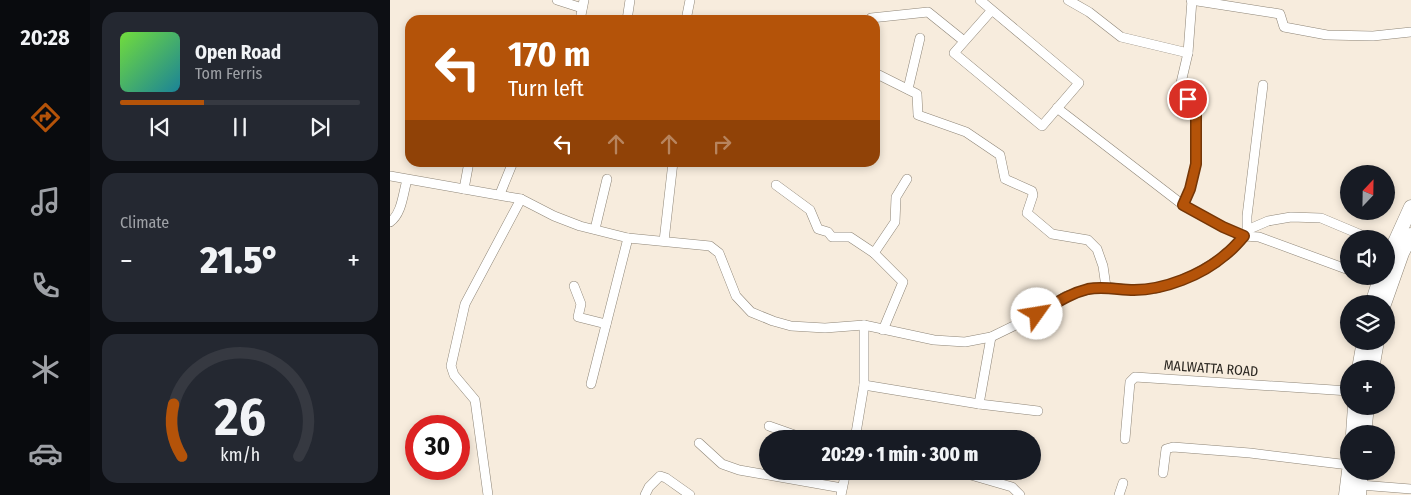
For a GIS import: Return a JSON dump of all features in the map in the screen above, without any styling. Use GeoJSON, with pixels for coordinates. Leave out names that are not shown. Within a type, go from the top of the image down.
{"type":"FeatureCollection","features":[{"type":"Feature","properties":{"kind":"highway"},"geometry":{"type":"LineString","coordinates":[[1395,244],[1411,208]]}},
{"type":"Feature","properties":{"kind":"highway"},"geometry":{"type":"LineString","coordinates":[[1395,247],[1411,235]]}},
{"type":"Feature","properties":{"kind":"highway"},"geometry":{"type":"LineString","coordinates":[[1346,495],[1348,480]]}},
{"type":"Feature","properties":{"kind":"street"},"geometry":{"type":"LineString","coordinates":[[557,0],[583,4]]}},
{"type":"Feature","properties":{"kind":"street"},"geometry":{"type":"LineString","coordinates":[[628,15],[630,0]]}},
{"type":"Feature","properties":{"kind":"street"},"geometry":{"type":"LineString","coordinates":[[687,15],[690,0]]}},
{"type":"Feature","properties":{"kind":"street"},"geometry":{"type":"LineString","coordinates":[[980,0],[992,10],[1078,83],[1042,126],[954,53],[992,10]]}},
{"type":"Feature","properties":{"kind":"street"},"geometry":{"type":"LineString","coordinates":[[1068,0],[1089,12],[1122,37],[1188,53]]}},
{"type":"Feature","properties":{"kind":"street"},"geometry":{"type":"LineString","coordinates":[[1183,205],[1190,189],[1196,164],[1196,111],[1180,87],[1188,53],[1192,0],[1280,14],[1284,28],[1327,35],[1373,36],[1411,32]]}},
{"type":"Feature","properties":{"kind":"street"},"geometry":{"type":"LineString","coordinates":[[880,17],[928,12],[964,41]]}},
{"type":"Feature","properties":{"kind":"street"},"geometry":{"type":"LineString","coordinates":[[908,89],[920,38]]}},
{"type":"Feature","properties":{"kind":"street"},"geometry":{"type":"LineString","coordinates":[[880,75],[917,94],[918,114],[966,132],[1000,155],[1006,179],[1032,192],[1033,195],[1027,213],[1052,234],[1088,240],[1092,243],[1103,266],[1106,287]]}},
{"type":"Feature","properties":{"kind":"street"},"geometry":{"type":"LineString","coordinates":[[1246,233],[1263,85]]}},
{"type":"Feature","properties":{"kind":"street"},"geometry":{"type":"LineString","coordinates":[[1057,108],[1183,205],[1223,227],[1246,233],[1340,267]]}},
{"type":"Feature","properties":{"kind":"street"},"geometry":{"type":"LineString","coordinates":[[464,189],[468,167]]}},
{"type":"Feature","properties":{"kind":"street"},"geometry":{"type":"LineString","coordinates":[[500,194],[512,167]]}},
{"type":"Feature","properties":{"kind":"street"},"geometry":{"type":"LineString","coordinates":[[664,241],[672,167]]}},
{"type":"Feature","properties":{"kind":"street"},"geometry":{"type":"LineString","coordinates":[[390,176],[521,199],[554,216],[580,226],[628,238],[710,246],[719,253],[736,296],[752,312],[773,321],[791,326],[825,328],[864,326],[934,340],[965,342],[991,337],[1028,320],[1066,296],[1090,289],[1106,287],[1134,290],[1154,289],[1171,284],[1195,274],[1224,256],[1246,233],[1268,221],[1291,217],[1321,218],[1350,230]]}},
{"type":"Feature","properties":{"kind":"street"},"geometry":{"type":"LineString","coordinates":[[595,229],[607,179]]}},
{"type":"Feature","properties":{"kind":"street"},"geometry":{"type":"LineString","coordinates":[[874,253],[895,222],[896,197],[907,179]]}},
{"type":"Feature","properties":{"kind":"street"},"geometry":{"type":"LineString","coordinates":[[390,222],[398,212],[407,180]]}},
{"type":"Feature","properties":{"kind":"street"},"geometry":{"type":"LineString","coordinates":[[776,185],[810,210],[818,229],[828,232],[832,237],[850,237],[874,253],[903,282],[883,330]]}},
{"type":"Feature","properties":{"kind":"street"},"geometry":{"type":"LineString","coordinates":[[488,495],[475,400],[454,375],[451,366],[465,304],[521,199]]}},
{"type":"Feature","properties":{"kind":"street"},"geometry":{"type":"LineString","coordinates":[[591,384],[628,238]]}},
{"type":"Feature","properties":{"kind":"street"},"geometry":{"type":"LineString","coordinates":[[574,286],[580,304],[578,316],[606,324]]}},
{"type":"Feature","properties":{"kind":"street"},"geometry":{"type":"LineString","coordinates":[[856,430],[864,385],[864,326]]}},
{"type":"Feature","properties":{"kind":"street"},"geometry":{"type":"LineString","coordinates":[[979,404],[991,337]]}},
{"type":"Feature","properties":{"kind":"street","name":"MALWATTA ROAD"},"geometry":{"type":"LineString","coordinates":[[1125,439],[1130,382],[1136,377],[1340,390]]}},
{"type":"Feature","properties":{"kind":"street"},"geometry":{"type":"LineString","coordinates":[[864,385],[979,404],[1038,411]]}},
{"type":"Feature","properties":{"kind":"street"},"geometry":{"type":"LineString","coordinates":[[769,426],[780,430]]}},
{"type":"Feature","properties":{"kind":"street"},"geometry":{"type":"LineString","coordinates":[[699,443],[722,464],[739,470],[842,492]]}},
{"type":"Feature","properties":{"kind":"street"},"geometry":{"type":"LineString","coordinates":[[1163,473],[1166,449],[1173,447],[1250,453],[1340,464]]}},
{"type":"Feature","properties":{"kind":"street"},"geometry":{"type":"LineString","coordinates":[[645,495],[649,487],[660,476],[666,478],[690,495]]}},
{"type":"Feature","properties":{"kind":"street"},"geometry":{"type":"LineString","coordinates":[[986,480],[1012,488],[1020,495]]}},
{"type":"Feature","properties":{"kind":"street"},"geometry":{"type":"LineString","coordinates":[[1119,495],[1123,483]]}},
{"type":"Feature","properties":{"kind":"street"},"geometry":{"type":"LineString","coordinates":[[1360,484],[1411,489]]}},
{"type":"Feature","properties":{"kind":"route"},"geometry":{"type":"LineString","coordinates":[[1037,314],[1066,296],[1090,289],[1106,287],[1134,290],[1154,289],[1171,284],[1195,274],[1224,256],[1244,236],[1183,205],[1190,189],[1196,164],[1196,111],[1188,99]]}}]}
